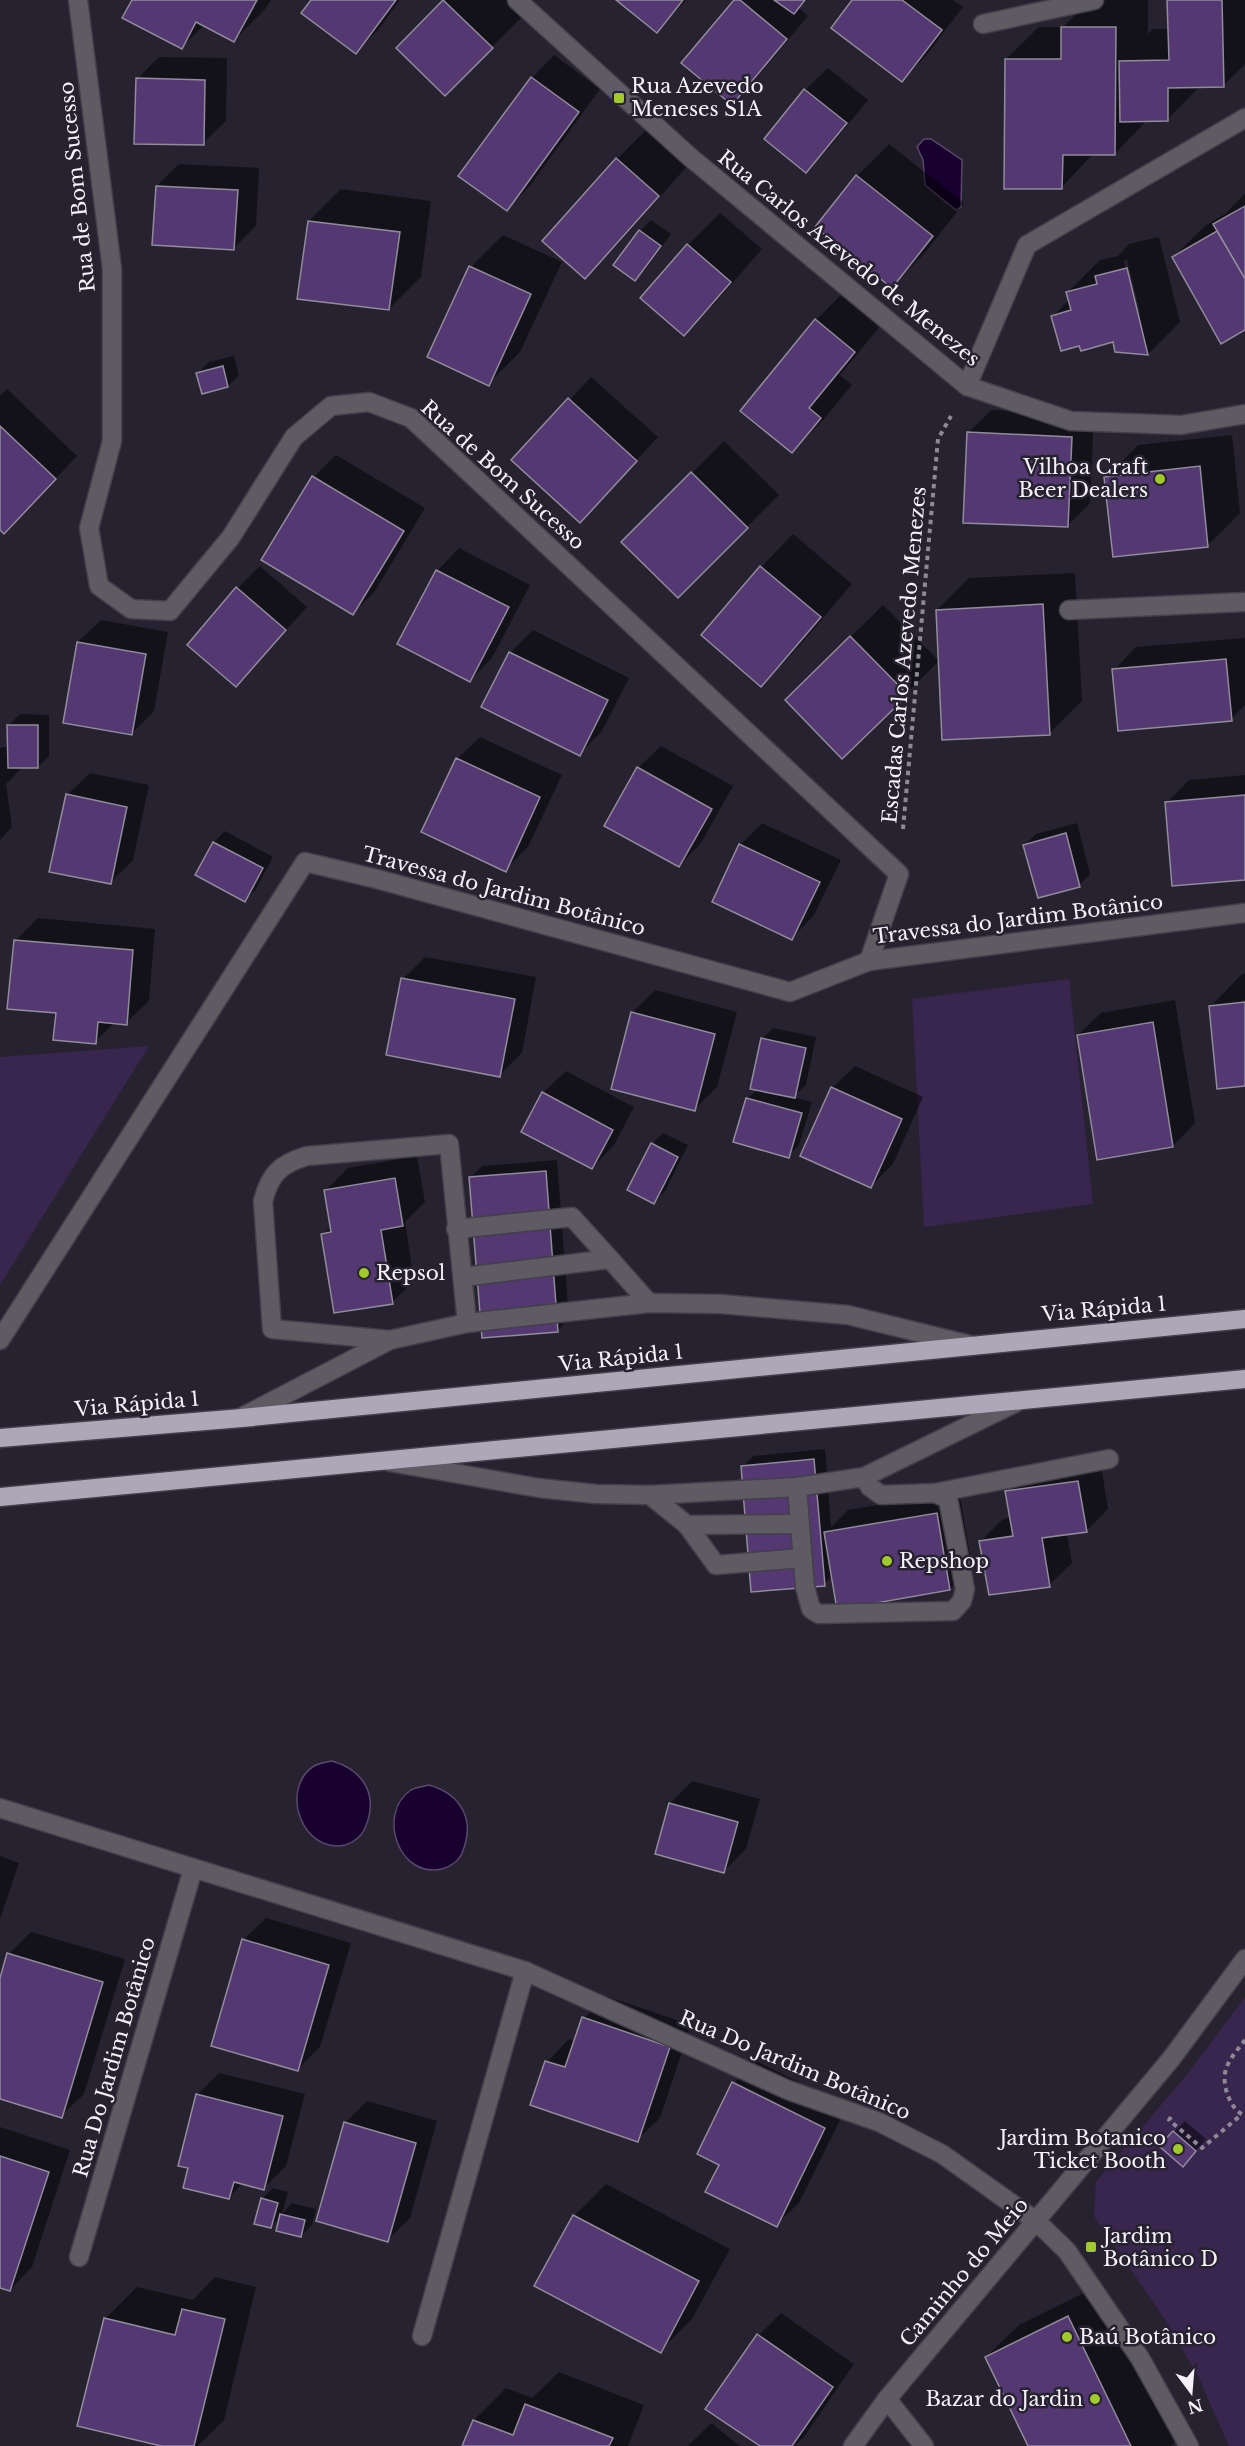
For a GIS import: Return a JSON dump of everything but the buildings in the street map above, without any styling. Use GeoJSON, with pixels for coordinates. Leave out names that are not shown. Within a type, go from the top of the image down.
{"type":"FeatureCollection","features":[{"type":"Feature","properties":{"kind":"highway","name":"Via Rápida 1"},"geometry":{"type":"LineString","coordinates":[[0,1438],[242,1418],[1245,1319]]}},
{"type":"Feature","properties":{"kind":"highway"},"geometry":{"type":"LineString","coordinates":[[0,1497],[1245,1379]]}},
{"type":"Feature","properties":{"kind":"street","name":"Rua de Bom Sucesso"},"geometry":{"type":"LineString","coordinates":[[78,0],[112,269],[112,441],[89,528],[99,586],[131,609],[171,611],[231,537],[294,437],[332,406],[369,402],[411,417],[899,874]]}},
{"type":"Feature","properties":{"kind":"street","name":"Rua Carlos Azevedo de Menezes"},"geometry":{"type":"LineString","coordinates":[[517,0],[690,158],[967,386],[1071,422],[1180,425],[1245,414]]}},
{"type":"Feature","properties":{"kind":"street"},"geometry":{"type":"LineString","coordinates":[[983,24],[1094,0]]}},
{"type":"Feature","properties":{"kind":"street"},"geometry":{"type":"LineString","coordinates":[[967,386],[1027,245],[1245,118]]}},
{"type":"Feature","properties":{"kind":"street"},"geometry":{"type":"LineString","coordinates":[[1070,610],[1245,602]]}},
{"type":"Feature","properties":{"kind":"street","name":"Travessa do Jardim Botânico"},"geometry":{"type":"LineString","coordinates":[[0,1340],[305,862],[377,879],[790,992],[868,961],[1245,913]]}},
{"type":"Feature","properties":{"kind":"street"},"geometry":{"type":"LineString","coordinates":[[868,961],[899,874]]}},
{"type":"Feature","properties":{"kind":"street"},"geometry":{"type":"LineString","coordinates":[[390,1340],[272,1329],[262,1201],[273,1174],[289,1162],[308,1156],[449,1144],[467,1323]]}},
{"type":"Feature","properties":{"kind":"street"},"geometry":{"type":"LineString","coordinates":[[456,1229],[572,1217],[649,1303]]}},
{"type":"Feature","properties":{"kind":"street"},"geometry":{"type":"LineString","coordinates":[[463,1277],[610,1259]]}},
{"type":"Feature","properties":{"kind":"street"},"geometry":{"type":"LineString","coordinates":[[242,1418],[390,1340],[467,1323],[649,1303],[721,1304],[848,1316],[970,1345]]}},
{"type":"Feature","properties":{"kind":"street"},"geometry":{"type":"LineString","coordinates":[[386,1462],[539,1488],[596,1494],[650,1495],[797,1487],[864,1476],[1018,1401]]}},
{"type":"Feature","properties":{"kind":"street"},"geometry":{"type":"LineString","coordinates":[[864,1476],[870,1487],[881,1495],[935,1493],[1109,1460]]}},
{"type":"Feature","properties":{"kind":"street"},"geometry":{"type":"LineString","coordinates":[[797,1487],[805,1587],[812,1609],[819,1614],[953,1611],[962,1601],[964,1589],[948,1499],[935,1493]]}},
{"type":"Feature","properties":{"kind":"street"},"geometry":{"type":"LineString","coordinates":[[650,1495],[687,1526],[716,1565],[803,1558]]}},
{"type":"Feature","properties":{"kind":"street"},"geometry":{"type":"LineString","coordinates":[[687,1526],[800,1524]]}},
{"type":"Feature","properties":{"kind":"street","name":"Rua Do Jardim Botânico"},"geometry":{"type":"LineString","coordinates":[[0,1808],[525,1971],[788,2090],[879,2122],[942,2154],[1036,2221],[1067,2251],[1140,2358],[1189,2446]]}},
{"type":"Feature","properties":{"kind":"street","name":"Rua Do Jardim Botânico"},"geometry":{"type":"LineString","coordinates":[[79,2257],[193,1869]]}},
{"type":"Feature","properties":{"kind":"street","name":"Caminho do Meio"},"geometry":{"type":"LineString","coordinates":[[853,2446],[887,2398],[1171,2059],[1245,1959]]}},
{"type":"Feature","properties":{"kind":"street"},"geometry":{"type":"LineString","coordinates":[[422,2336],[525,1971]]}},
{"type":"Feature","properties":{"kind":"street"},"geometry":{"type":"LineString","coordinates":[[887,2398],[924,2446]]}},
{"type":"Feature","properties":{"kind":"path","name":"Escadas Carlos Azevedo Menezes"},"geometry":{"type":"LineString","coordinates":[[899,874],[938,438]]}},
{"type":"Feature","properties":{"kind":"path"},"geometry":{"type":"LineString","coordinates":[[1175,2112],[1169,2120],[1202,2148],[1243,2116],[1229,2100],[1225,2085],[1226,2069],[1245,2040]]}},
{"type":"Feature","properties":{"kind":"shaded area"},"geometry":{"type":"Polygon","coordinates":[[[924,139],[931,139],[962,160],[961,207],[956,210],[925,185],[923,160],[917,147],[924,139]]]}},
{"type":"Feature","properties":{"kind":"shaded area"},"geometry":{"type":"Polygon","coordinates":[[[1069,979],[1093,1204],[924,1227],[912,999],[1069,979]]]}},
{"type":"Feature","properties":{"kind":"shaded area"},"geometry":{"type":"Polygon","coordinates":[[[149,1046],[0,1285],[0,1057],[149,1046]]]}},
{"type":"Feature","properties":{"kind":"shaded area"},"geometry":{"type":"Polygon","coordinates":[[[332,1761],[353,1771],[366,1786],[369,1795],[369,1816],[364,1831],[357,1839],[345,1845],[330,1845],[317,1840],[300,1818],[297,1803],[298,1789],[304,1776],[314,1766],[332,1761]]]}},
{"type":"Feature","properties":{"kind":"shaded area"},"geometry":{"type":"Polygon","coordinates":[[[429,1785],[450,1795],[463,1810],[466,1819],[466,1841],[461,1856],[454,1863],[442,1869],[427,1869],[414,1864],[404,1855],[397,1842],[394,1828],[395,1814],[401,1801],[411,1790],[429,1785]]]}},
{"type":"Feature","properties":{"kind":"shaded area"},"geometry":{"type":"Polygon","coordinates":[[[1245,1997],[1245,2446],[1229,2446],[1199,2378],[1164,2318],[1094,2216],[1096,2182],[1189,2072],[1245,1997]]]}},
{"type":"Feature","properties":{"kind":"place","name":"Rua Azevedo Meneses S1A"},"geometry":{"type":"Point","coordinates":[619,98]}},
{"type":"Feature","properties":{"kind":"place","name":"Vilhoa Craft Beer Dealers"},"geometry":{"type":"Point","coordinates":[1160,479]}},
{"type":"Feature","properties":{"kind":"place","name":"Repsol"},"geometry":{"type":"Point","coordinates":[364,1273]}},
{"type":"Feature","properties":{"kind":"place","name":"Repshop"},"geometry":{"type":"Point","coordinates":[887,1561]}},
{"type":"Feature","properties":{"kind":"place","name":"Jardim Botanico Ticket Booth"},"geometry":{"type":"Point","coordinates":[1178,2149]}},
{"type":"Feature","properties":{"kind":"place","name":"Jardim Botânico D"},"geometry":{"type":"Point","coordinates":[1091,2247]}},
{"type":"Feature","properties":{"kind":"place","name":"Baú Botânico"},"geometry":{"type":"Point","coordinates":[1067,2337]}},
{"type":"Feature","properties":{"kind":"place","name":"Bazar do Jardin"},"geometry":{"type":"Point","coordinates":[1095,2399]}}]}
